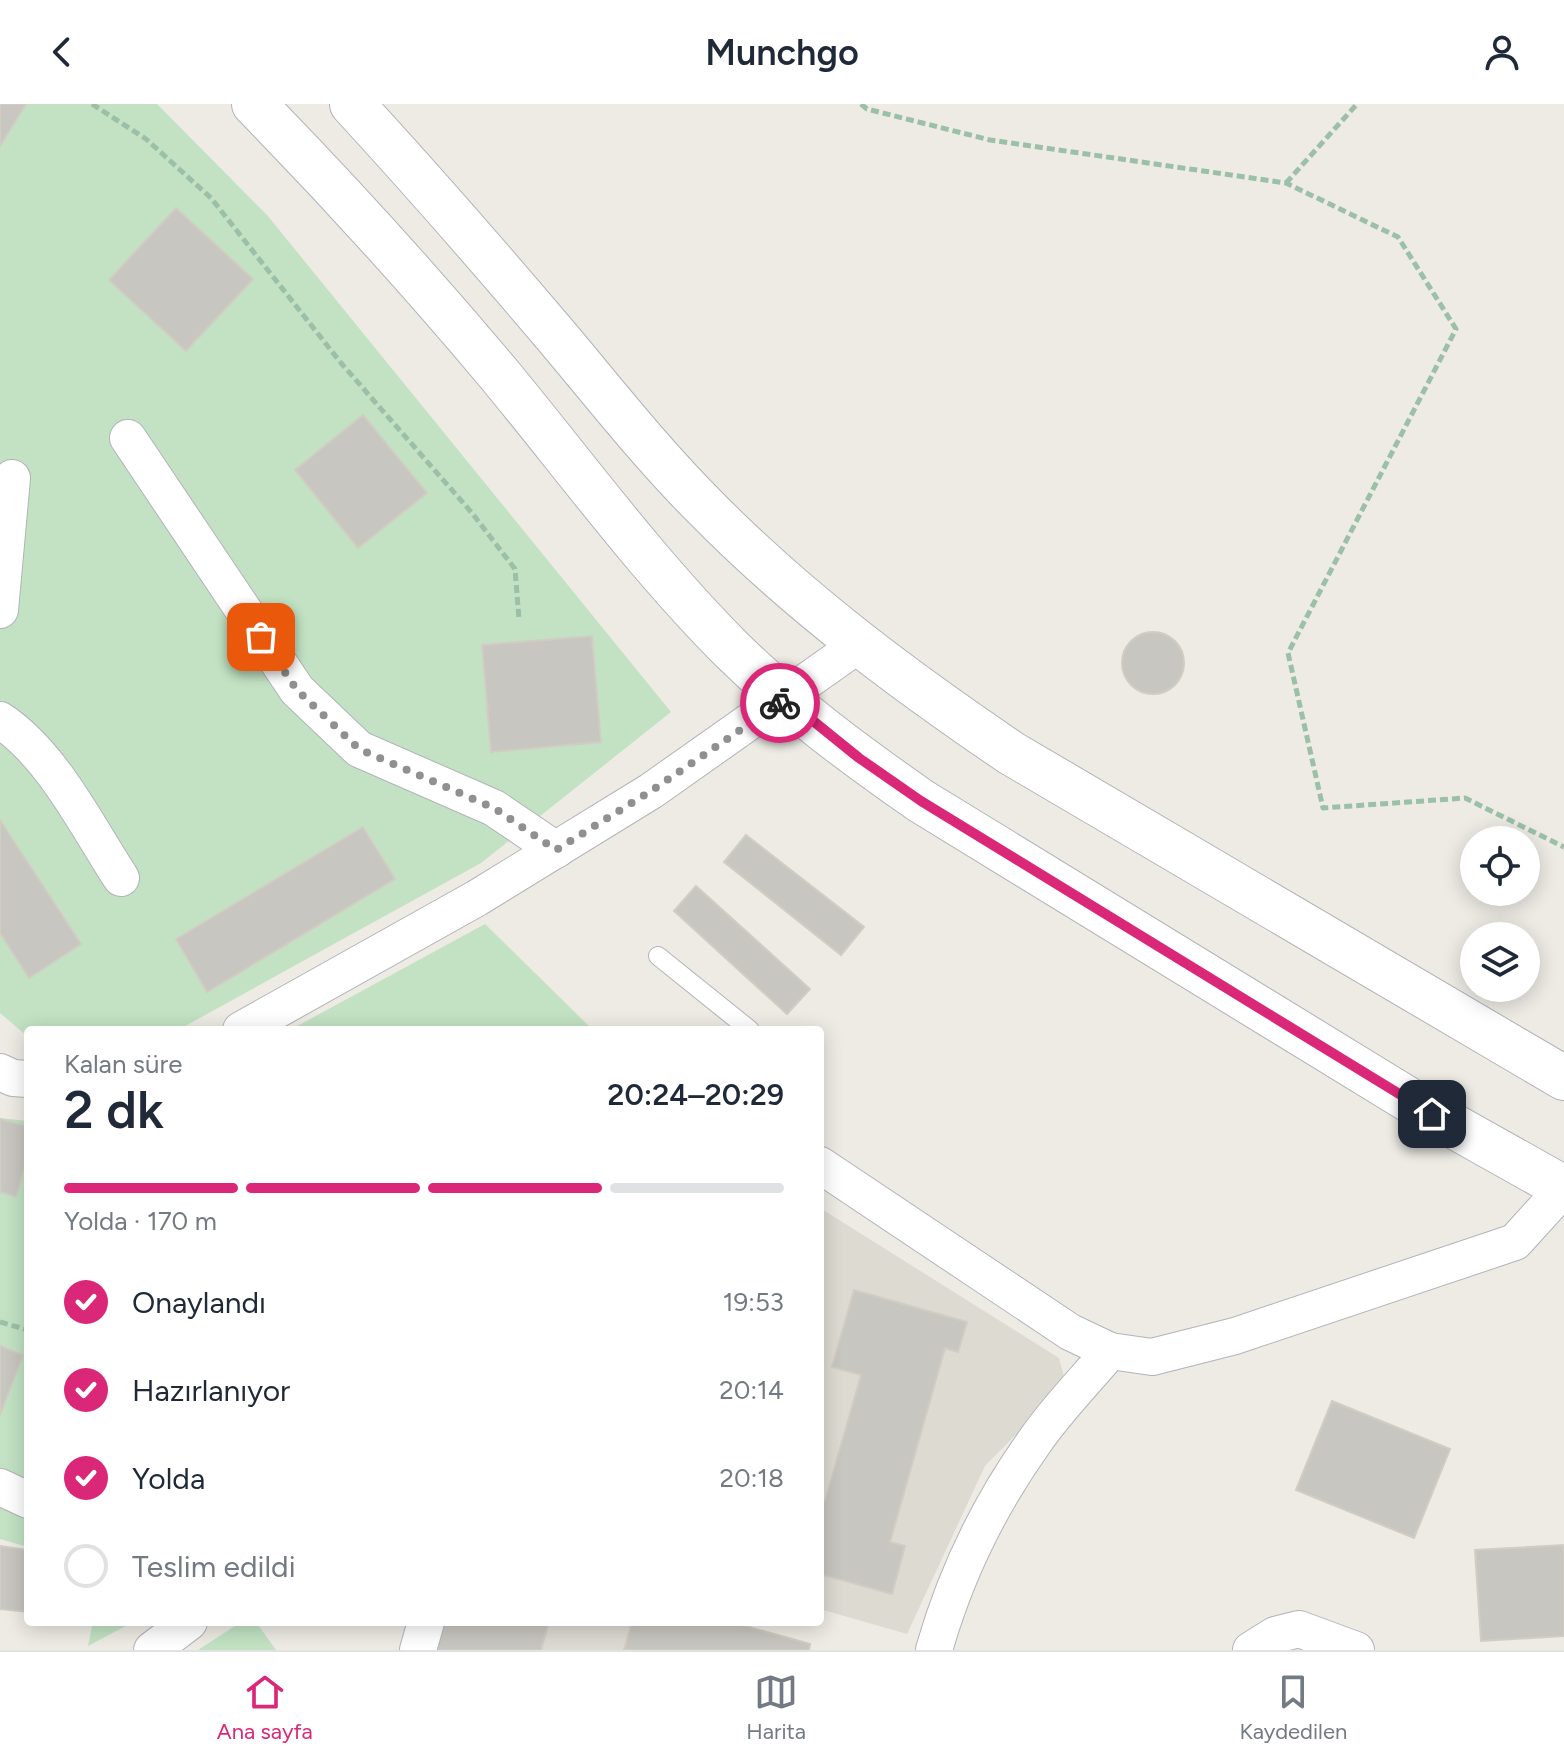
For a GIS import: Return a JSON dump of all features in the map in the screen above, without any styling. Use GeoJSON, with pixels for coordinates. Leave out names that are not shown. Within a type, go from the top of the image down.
{"type":"FeatureCollection","features":[{"type":"Feature","properties":{"kind":"street"},"geometry":{"type":"LineString","coordinates":[[254,104],[323,175],[497,372],[662,576],[733,651],[786,699],[859,758],[921,801],[1432,1114],[1564,1188],[1515,1242],[1235,1336],[1152,1357],[1110,1351],[1070,1332],[824,1168]]}},
{"type":"Feature","properties":{"kind":"street"},"geometry":{"type":"LineString","coordinates":[[352,104],[674,475],[781,580],[858,645],[1011,753],[1564,1078]]}},
{"type":"Feature","properties":{"kind":"street"},"geometry":{"type":"LineString","coordinates":[[128,438],[297,690],[359,749],[494,808],[556,850]]}},
{"type":"Feature","properties":{"kind":"street"},"geometry":{"type":"LineString","coordinates":[[0,610],[12,478]]}},
{"type":"Feature","properties":{"kind":"street"},"geometry":{"type":"LineString","coordinates":[[248,1026],[477,898],[651,791],[786,699],[858,645]]}},
{"type":"Feature","properties":{"kind":"street"},"geometry":{"type":"LineString","coordinates":[[0,720],[31,744],[121,878]]}},
{"type":"Feature","properties":{"kind":"street"},"geometry":{"type":"LineString","coordinates":[[0,1072],[24,1079]]}},
{"type":"Feature","properties":{"kind":"street"},"geometry":{"type":"LineString","coordinates":[[934,1650],[947,1604],[989,1515],[1035,1440],[1110,1351]]}},
{"type":"Feature","properties":{"kind":"street"},"geometry":{"type":"LineString","coordinates":[[0,1487],[24,1498]]}},
{"type":"Feature","properties":{"kind":"street"},"geometry":{"type":"LineString","coordinates":[[152,1650],[184,1626]]}},
{"type":"Feature","properties":{"kind":"street"},"geometry":{"type":"LineString","coordinates":[[418,1650],[425,1626]]}},
{"type":"Feature","properties":{"kind":"street"},"geometry":{"type":"LineString","coordinates":[[1251,1650],[1275,1635],[1299,1629],[1356,1650]]}},
{"type":"Feature","properties":{"kind":"lane"},"geometry":{"type":"LineString","coordinates":[[658,956],[745,1026]]}},
{"type":"Feature","properties":{"kind":"path"},"geometry":{"type":"LineString","coordinates":[[92,104],[146,139],[211,198],[341,363],[472,513],[515,569],[519,619]]}},
{"type":"Feature","properties":{"kind":"path"},"geometry":{"type":"LineString","coordinates":[[861,104],[867,109],[990,140],[1286,183],[1398,237],[1456,329],[1288,653],[1323,808],[1465,798],[1564,847]]}},
{"type":"Feature","properties":{"kind":"path"},"geometry":{"type":"LineString","coordinates":[[1286,183],[1357,104]]}},
{"type":"Feature","properties":{"kind":"path"},"geometry":{"type":"LineString","coordinates":[[0,1322],[24,1329]]}},
{"type":"Feature","properties":{"kind":"shaded area"},"geometry":{"type":"Polygon","coordinates":[[[824,1211],[1059,1358],[1066,1384],[985,1466],[907,1634],[824,1610],[824,1211]]]}},
{"type":"Feature","properties":{"kind":"shaded area"},"geometry":{"type":"Polygon","coordinates":[[[452,1626],[701,1626],[783,1650],[443,1650],[452,1626]]]}},
{"type":"Feature","properties":{"kind":"green space"},"geometry":{"type":"Polygon","coordinates":[[[0,104],[157,104],[267,215],[671,712],[481,863],[185,1026],[24,1026],[24,1034],[0,1013],[0,104]]]}},
{"type":"Feature","properties":{"kind":"green space"},"geometry":{"type":"Polygon","coordinates":[[[485,924],[589,1026],[297,1026],[485,924]]]}},
{"type":"Feature","properties":{"kind":"green space"},"geometry":{"type":"Polygon","coordinates":[[[0,1118],[24,1121],[24,1546],[0,1539],[0,1118]]]}},
{"type":"Feature","properties":{"kind":"green space"},"geometry":{"type":"Polygon","coordinates":[[[92,1626],[126,1626],[88,1646],[92,1626]]]}},
{"type":"Feature","properties":{"kind":"green space"},"geometry":{"type":"Polygon","coordinates":[[[235,1626],[259,1626],[276,1650],[198,1650],[235,1626]]]}},
{"type":"Feature","properties":{"kind":"building"},"geometry":{"type":"Polygon","coordinates":[[[0,104],[26,104],[0,146],[0,104]]]}},
{"type":"Feature","properties":{"kind":"building"},"geometry":{"type":"Polygon","coordinates":[[[176,208],[253,279],[186,351],[109,280],[176,208]]]}},
{"type":"Feature","properties":{"kind":"building"},"geometry":{"type":"Polygon","coordinates":[[[363,415],[427,493],[358,548],[295,470],[363,415]]]}},
{"type":"Feature","properties":{"kind":"building"},"geometry":{"type":"Polygon","coordinates":[[[1153,632],[1165,634],[1175,641],[1182,651],[1182,675],[1175,685],[1165,692],[1153,694],[1141,692],[1131,685],[1124,675],[1122,663],[1124,651],[1131,641],[1141,634],[1153,632]]]}},
{"type":"Feature","properties":{"kind":"building"},"geometry":{"type":"Polygon","coordinates":[[[592,636],[601,742],[491,752],[482,645],[592,636]]]}},
{"type":"Feature","properties":{"kind":"building"},"geometry":{"type":"Polygon","coordinates":[[[0,820],[81,944],[29,978],[0,933],[0,820]]]}},
{"type":"Feature","properties":{"kind":"building"},"geometry":{"type":"Polygon","coordinates":[[[363,827],[395,879],[207,992],[176,939],[363,827]]]}},
{"type":"Feature","properties":{"kind":"building"},"geometry":{"type":"Polygon","coordinates":[[[746,835],[864,927],[841,955],[724,862],[746,835]]]}},
{"type":"Feature","properties":{"kind":"building"},"geometry":{"type":"Polygon","coordinates":[[[696,886],[810,989],[787,1014],[674,911],[696,886]]]}},
{"type":"Feature","properties":{"kind":"building"},"geometry":{"type":"Polygon","coordinates":[[[0,1119],[24,1126],[24,1169],[16,1197],[0,1192],[0,1119]]]}},
{"type":"Feature","properties":{"kind":"building"},"geometry":{"type":"Polygon","coordinates":[[[854,1290],[967,1322],[958,1352],[945,1348],[890,1542],[905,1546],[892,1594],[824,1575],[824,1501],[861,1375],[832,1367],[854,1290]]]}},
{"type":"Feature","properties":{"kind":"building"},"geometry":{"type":"Polygon","coordinates":[[[0,1346],[23,1355],[0,1415],[0,1346]]]}},
{"type":"Feature","properties":{"kind":"building"},"geometry":{"type":"Polygon","coordinates":[[[1332,1401],[1450,1449],[1414,1538],[1296,1490],[1332,1401]]]}},
{"type":"Feature","properties":{"kind":"building"},"geometry":{"type":"Polygon","coordinates":[[[1564,1545],[1564,1636],[1481,1641],[1475,1550],[1564,1545]]]}},
{"type":"Feature","properties":{"kind":"building"},"geometry":{"type":"Polygon","coordinates":[[[0,1546],[24,1549],[24,1612],[0,1609],[0,1546]]]}},
{"type":"Feature","properties":{"kind":"building"},"geometry":{"type":"Polygon","coordinates":[[[440,1626],[548,1626],[541,1650],[437,1650],[440,1626]]]}},
{"type":"Feature","properties":{"kind":"building"},"geometry":{"type":"Polygon","coordinates":[[[631,1626],[745,1626],[810,1644],[809,1650],[624,1650],[631,1626]]]}},
{"type":"Feature","properties":{"kind":"way so far"},"geometry":{"type":"LineString","coordinates":[[261,637],[297,690],[359,749],[494,808],[556,850],[651,791],[780,703]]}},
{"type":"Feature","properties":{"kind":"route"},"geometry":{"type":"LineString","coordinates":[[780,703],[786,699],[859,758],[921,801],[1432,1114]]}}]}
